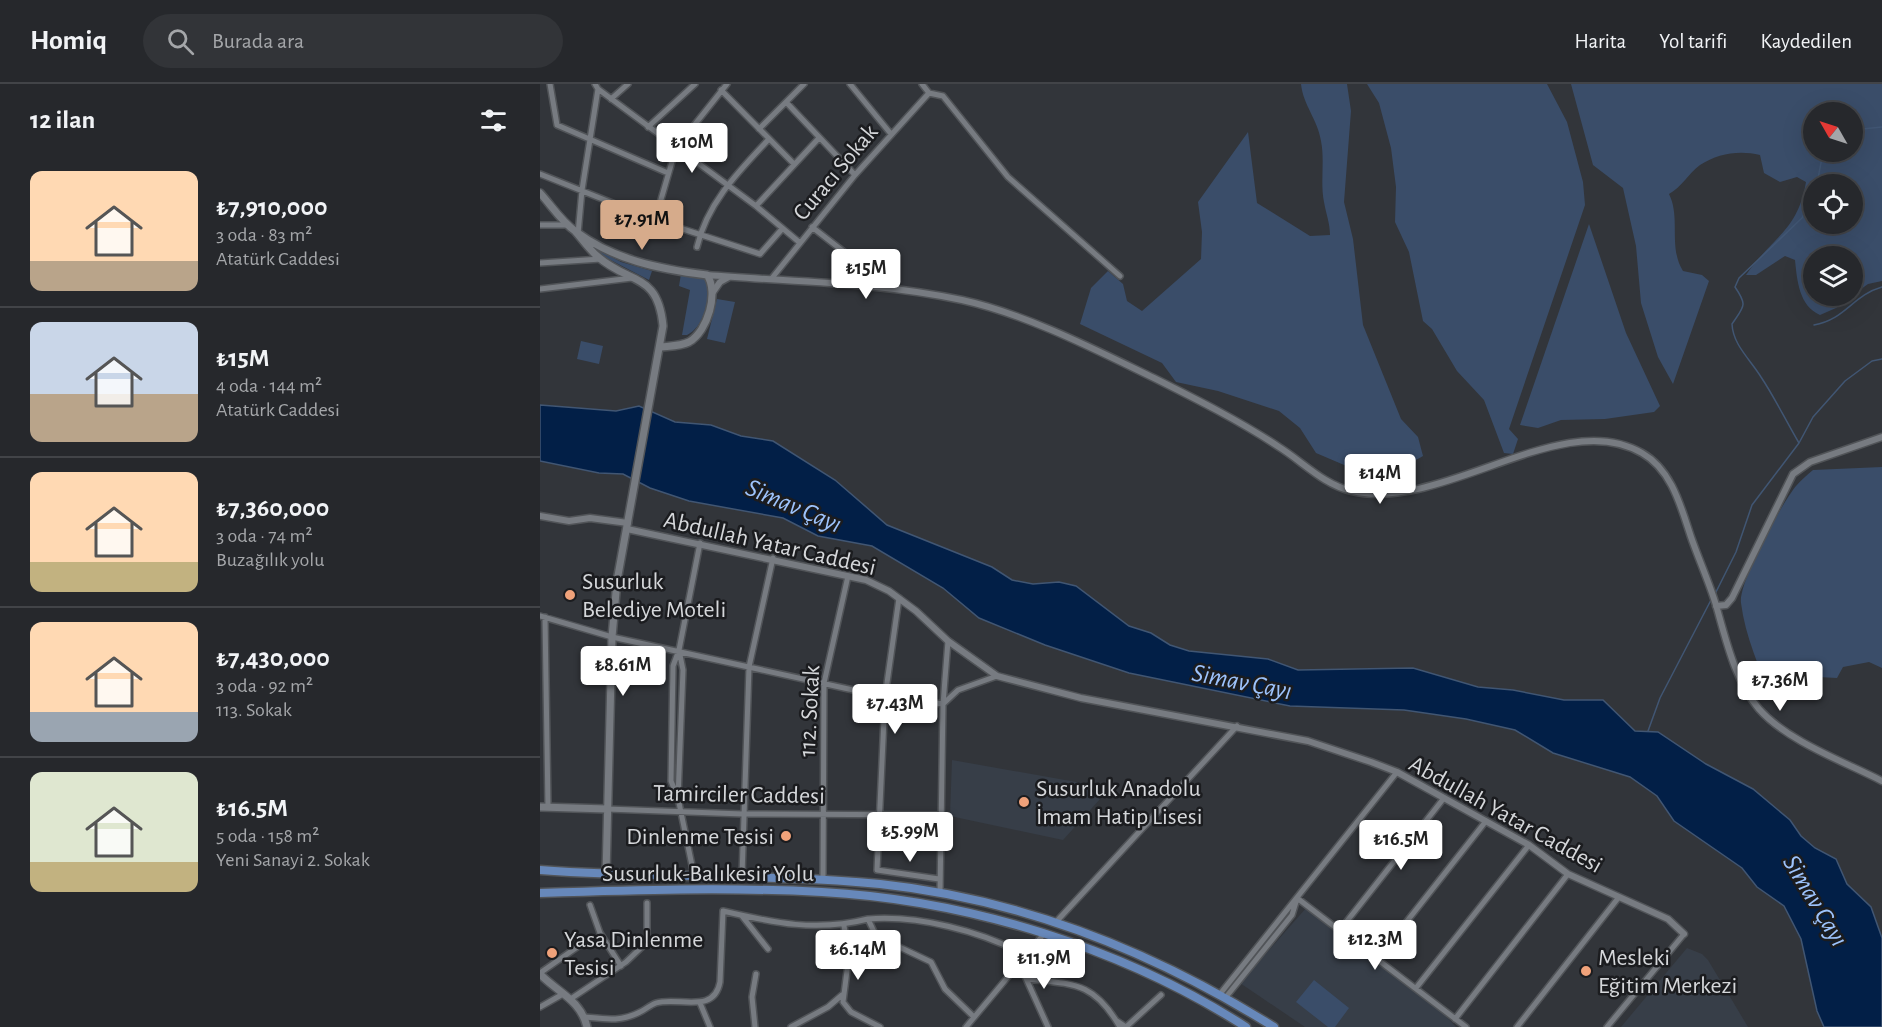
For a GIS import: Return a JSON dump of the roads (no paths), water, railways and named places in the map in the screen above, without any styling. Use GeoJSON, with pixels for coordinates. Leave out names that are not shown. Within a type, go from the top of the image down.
{"type":"FeatureCollection","features":[{"type":"Feature","properties":{"kind":"highway","name":"Susurluk-Balıkesir Yolu"},"geometry":{"type":"LineString","coordinates":[[540,870],[606,875],[742,876],[823,880],[881,884],[939,893],[1056,922],[1123,947],[1223,995],[1274,1027]]}},
{"type":"Feature","properties":{"kind":"highway","name":"Susurluk-Balıkesir Yolu"},"geometry":{"type":"LineString","coordinates":[[540,893],[822,892],[937,908],[1011,924],[1117,960],[1212,1005],[1246,1027]]}},
{"type":"Feature","properties":{"kind":"main road"},"geometry":{"type":"LineString","coordinates":[[540,193],[568,225],[616,255],[645,265],[694,270],[707,275],[712,282],[713,292],[705,321],[697,334],[689,342],[661,347]]}},
{"type":"Feature","properties":{"kind":"main road"},"geometry":{"type":"LineString","coordinates":[[577,232],[601,259],[654,292],[661,305],[661,347],[617,581],[612,637],[606,875]]}},
{"type":"Feature","properties":{"kind":"main road"},"geometry":{"type":"LineString","coordinates":[[540,807],[608,809]]}},
{"type":"Feature","properties":{"kind":"main road"},"geometry":{"type":"LineString","coordinates":[[540,974],[554,989],[572,998],[585,1017],[587,1027]]}},
{"type":"Feature","properties":{"kind":"street"},"geometry":{"type":"LineString","coordinates":[[550,84],[558,125],[668,173]]}},
{"type":"Feature","properties":{"kind":"street"},"geometry":{"type":"LineString","coordinates":[[611,99],[628,84]]}},
{"type":"Feature","properties":{"kind":"street"},"geometry":{"type":"LineString","coordinates":[[648,128],[694,84]]}},
{"type":"Feature","properties":{"kind":"street"},"geometry":{"type":"LineString","coordinates":[[655,220],[676,148],[727,84]]}},
{"type":"Feature","properties":{"kind":"street"},"geometry":{"type":"LineString","coordinates":[[759,129],[804,84]]}},
{"type":"Feature","properties":{"kind":"street"},"geometry":{"type":"LineString","coordinates":[[850,84],[891,134]]}},
{"type":"Feature","properties":{"kind":"street"},"geometry":{"type":"LineString","coordinates":[[922,84],[929,93],[943,96],[1008,177],[1120,276]]}},
{"type":"Feature","properties":{"kind":"street"},"geometry":{"type":"LineString","coordinates":[[927,84],[929,93]]}},
{"type":"Feature","properties":{"kind":"street"},"geometry":{"type":"LineString","coordinates":[[577,232],[597,86]]}},
{"type":"Feature","properties":{"kind":"street"},"geometry":{"type":"LineString","coordinates":[[597,86],[648,128],[756,206],[799,242]]}},
{"type":"Feature","properties":{"kind":"street"},"geometry":{"type":"LineString","coordinates":[[721,90],[794,164]]}},
{"type":"Feature","properties":{"kind":"street","name":"Curacı Sokak"},"geometry":{"type":"LineString","coordinates":[[772,278],[855,175],[929,93]]}},
{"type":"Feature","properties":{"kind":"street"},"geometry":{"type":"LineString","coordinates":[[786,102],[855,175]]}},
{"type":"Feature","properties":{"kind":"street"},"geometry":{"type":"LineString","coordinates":[[756,206],[819,138]]}},
{"type":"Feature","properties":{"kind":"street"},"geometry":{"type":"LineString","coordinates":[[697,247],[699,236],[725,185],[769,139]]}},
{"type":"Feature","properties":{"kind":"street"},"geometry":{"type":"LineString","coordinates":[[540,174],[655,220],[760,254],[782,229]]}},
{"type":"Feature","properties":{"kind":"street"},"geometry":{"type":"LineString","coordinates":[[540,225],[568,225]]}},
{"type":"Feature","properties":{"kind":"street"},"geometry":{"type":"LineString","coordinates":[[812,226],[848,255]]}},
{"type":"Feature","properties":{"kind":"street"},"geometry":{"type":"LineString","coordinates":[[540,263],[601,259]]}},
{"type":"Feature","properties":{"kind":"street"},"geometry":{"type":"LineString","coordinates":[[707,275],[772,278],[934,295],[967,301],[1080,343],[1158,380],[1279,447],[1333,484],[1352,492],[1390,494],[1428,488],[1569,443],[1611,441],[1642,453],[1656,465],[1678,496],[1734,664],[1752,700],[1762,713],[1797,738],[1882,781]]}},
{"type":"Feature","properties":{"kind":"street"},"geometry":{"type":"LineString","coordinates":[[713,292],[720,282],[729,277]]}},
{"type":"Feature","properties":{"kind":"street"},"geometry":{"type":"LineString","coordinates":[[540,289],[633,278]]}},
{"type":"Feature","properties":{"kind":"street"},"geometry":{"type":"LineString","coordinates":[[1716,606],[1726,605],[1732,598],[1792,474],[1810,462],[1882,437]]}},
{"type":"Feature","properties":{"kind":"street","name":"Abdullah Yatar Caddesi"},"geometry":{"type":"LineString","coordinates":[[540,516],[569,521],[590,518],[628,523],[700,543],[866,580],[899,598],[948,641],[997,676],[1081,698],[1308,741],[1397,772],[1529,845],[1568,874],[1668,919],[1684,934]]}},
{"type":"Feature","properties":{"kind":"street"},"geometry":{"type":"LineString","coordinates":[[678,798],[671,781],[673,666],[679,650],[700,543]]}},
{"type":"Feature","properties":{"kind":"street"},"geometry":{"type":"LineString","coordinates":[[742,876],[749,667],[773,558]]}},
{"type":"Feature","properties":{"kind":"street","name":"112. Sokak"},"geometry":{"type":"LineString","coordinates":[[823,880],[824,683],[848,576]]}},
{"type":"Feature","properties":{"kind":"street"},"geometry":{"type":"LineString","coordinates":[[899,598],[885,697],[877,870],[939,879]]}},
{"type":"Feature","properties":{"kind":"street"},"geometry":{"type":"LineString","coordinates":[[548,807],[542,617],[612,637],[885,697],[943,704],[958,690],[997,676]]}},
{"type":"Feature","properties":{"kind":"street"},"geometry":{"type":"LineString","coordinates":[[939,893],[943,704],[948,641]]}},
{"type":"Feature","properties":{"kind":"street"},"geometry":{"type":"LineString","coordinates":[[679,650],[683,670],[678,798],[694,875]]}},
{"type":"Feature","properties":{"kind":"street"},"geometry":{"type":"LineString","coordinates":[[1056,922],[1237,726]]}},
{"type":"Feature","properties":{"kind":"street"},"geometry":{"type":"LineString","coordinates":[[1223,995],[1292,915],[1297,898],[1397,772]]}},
{"type":"Feature","properties":{"kind":"street"},"geometry":{"type":"LineString","coordinates":[[1340,930],[1444,798]]}},
{"type":"Feature","properties":{"kind":"street","name":"Tamirciler Caddesi"},"geometry":{"type":"LineString","coordinates":[[608,809],[743,814],[942,815]]}},
{"type":"Feature","properties":{"kind":"street"},"geometry":{"type":"LineString","coordinates":[[1378,958],[1486,821]]}},
{"type":"Feature","properties":{"kind":"street"},"geometry":{"type":"LineString","coordinates":[[1416,988],[1529,845]]}},
{"type":"Feature","properties":{"kind":"street"},"geometry":{"type":"LineString","coordinates":[[1455,1019],[1568,874]]}},
{"type":"Feature","properties":{"kind":"street"},"geometry":{"type":"LineString","coordinates":[[1517,1027],[1619,897]]}},
{"type":"Feature","properties":{"kind":"street"},"geometry":{"type":"LineString","coordinates":[[1297,898],[1466,1027]]}},
{"type":"Feature","properties":{"kind":"street"},"geometry":{"type":"LineString","coordinates":[[572,998],[621,966],[647,942],[647,903]]}},
{"type":"Feature","properties":{"kind":"street"},"geometry":{"type":"LineString","coordinates":[[590,905],[600,933],[621,966]]}},
{"type":"Feature","properties":{"kind":"street"},"geometry":{"type":"LineString","coordinates":[[585,1017],[621,1020],[657,1002],[700,1003],[713,997],[718,991],[723,911],[795,927],[844,926],[868,920],[896,917],[940,925],[1010,947],[1025,956]]}},
{"type":"Feature","properties":{"kind":"street"},"geometry":{"type":"LineString","coordinates":[[742,916],[768,949]]}},
{"type":"Feature","properties":{"kind":"street"},"geometry":{"type":"LineString","coordinates":[[868,920],[876,936],[931,962],[945,989],[974,1017]]}},
{"type":"Feature","properties":{"kind":"street"},"geometry":{"type":"LineString","coordinates":[[844,926],[849,955],[842,995],[843,1002],[851,1012],[880,1027]]}},
{"type":"Feature","properties":{"kind":"street"},"geometry":{"type":"LineString","coordinates":[[1607,1027],[1684,934]]}},
{"type":"Feature","properties":{"kind":"street"},"geometry":{"type":"LineString","coordinates":[[966,1027],[1043,935]]}},
{"type":"Feature","properties":{"kind":"street"},"geometry":{"type":"LineString","coordinates":[[540,974],[583,943]]}},
{"type":"Feature","properties":{"kind":"street"},"geometry":{"type":"LineString","coordinates":[[1019,963],[1048,1027]]}},
{"type":"Feature","properties":{"kind":"street"},"geometry":{"type":"LineString","coordinates":[[755,1027],[752,997],[756,974]]}},
{"type":"Feature","properties":{"kind":"street"},"geometry":{"type":"LineString","coordinates":[[1027,979],[1082,987],[1098,996],[1120,1027]]}},
{"type":"Feature","properties":{"kind":"street"},"geometry":{"type":"LineString","coordinates":[[540,1007],[563,994]]}},
{"type":"Feature","properties":{"kind":"street"},"geometry":{"type":"LineString","coordinates":[[791,1027],[828,1007],[842,995]]}},
{"type":"Feature","properties":{"kind":"street"},"geometry":{"type":"LineString","coordinates":[[1116,1020],[1126,1027],[1161,995]]}},
{"type":"Feature","properties":{"kind":"street"},"geometry":{"type":"LineString","coordinates":[[700,1003],[710,1027]]}},
{"type":"Feature","properties":{"kind":"water","name":"Simav Çayı"},"geometry":{"type":"Polygon","coordinates":[[[540,405],[616,411],[639,406],[675,422],[711,425],[741,436],[773,441],[835,480],[887,525],[992,567],[1012,580],[1033,584],[1059,582],[1076,586],[1129,626],[1151,633],[1170,645],[1189,651],[1268,659],[1298,670],[1413,668],[1478,687],[1513,690],[1564,700],[1603,700],[1635,731],[1658,732],[1706,764],[1753,789],[1790,820],[1801,836],[1815,848],[1836,859],[1847,884],[1871,907],[1882,938],[1882,1027],[1824,1027],[1817,1011],[1801,939],[1784,906],[1757,887],[1742,868],[1674,821],[1657,796],[1630,777],[1553,753],[1515,730],[1466,719],[1404,710],[1290,706],[1129,673],[1045,645],[979,618],[943,588],[872,546],[818,536],[783,518],[689,501],[650,488],[623,474],[599,473],[540,461],[540,405]]]}},
{"type":"Feature","properties":{"kind":"waterway"},"geometry":{"type":"LineString","coordinates":[[1863,129],[1882,127]]}},
{"type":"Feature","properties":{"kind":"waterway"},"geometry":{"type":"LineString","coordinates":[[1819,174],[1821,162]]}},
{"type":"Feature","properties":{"kind":"waterway"},"geometry":{"type":"LineString","coordinates":[[1799,443],[1757,370],[1735,339],[1732,324],[1743,306],[1742,298],[1735,287],[1739,278],[1803,216]]}},
{"type":"Feature","properties":{"kind":"waterway"},"geometry":{"type":"LineString","coordinates":[[1814,325],[1834,318],[1864,296],[1882,287]]}},
{"type":"Feature","properties":{"kind":"waterway"},"geometry":{"type":"LineString","coordinates":[[1715,594],[1736,552],[1752,505],[1799,443],[1813,417],[1845,381],[1872,361],[1882,359]]}},
{"type":"Feature","properties":{"kind":"waterway"},"geometry":{"type":"LineString","coordinates":[[1648,731],[1660,698],[1711,600]]}},
{"type":"Feature","properties":{"kind":"place","name":"Susurluk Belediye Moteli"},"geometry":{"type":"Point","coordinates":[570,595]}},
{"type":"Feature","properties":{"kind":"place","name":"Susurluk Anadolu İmam Hatip Lisesi"},"geometry":{"type":"Point","coordinates":[1024,802]}},
{"type":"Feature","properties":{"kind":"place","name":"Dinlenme Tesisi"},"geometry":{"type":"Point","coordinates":[786,836]}},
{"type":"Feature","properties":{"kind":"place","name":"Yasa Dinlenme Tesisi"},"geometry":{"type":"Point","coordinates":[552,953]}},
{"type":"Feature","properties":{"kind":"place","name":"Mesleki Eğitim Merkezi"},"geometry":{"type":"Point","coordinates":[1586,971]}}]}
